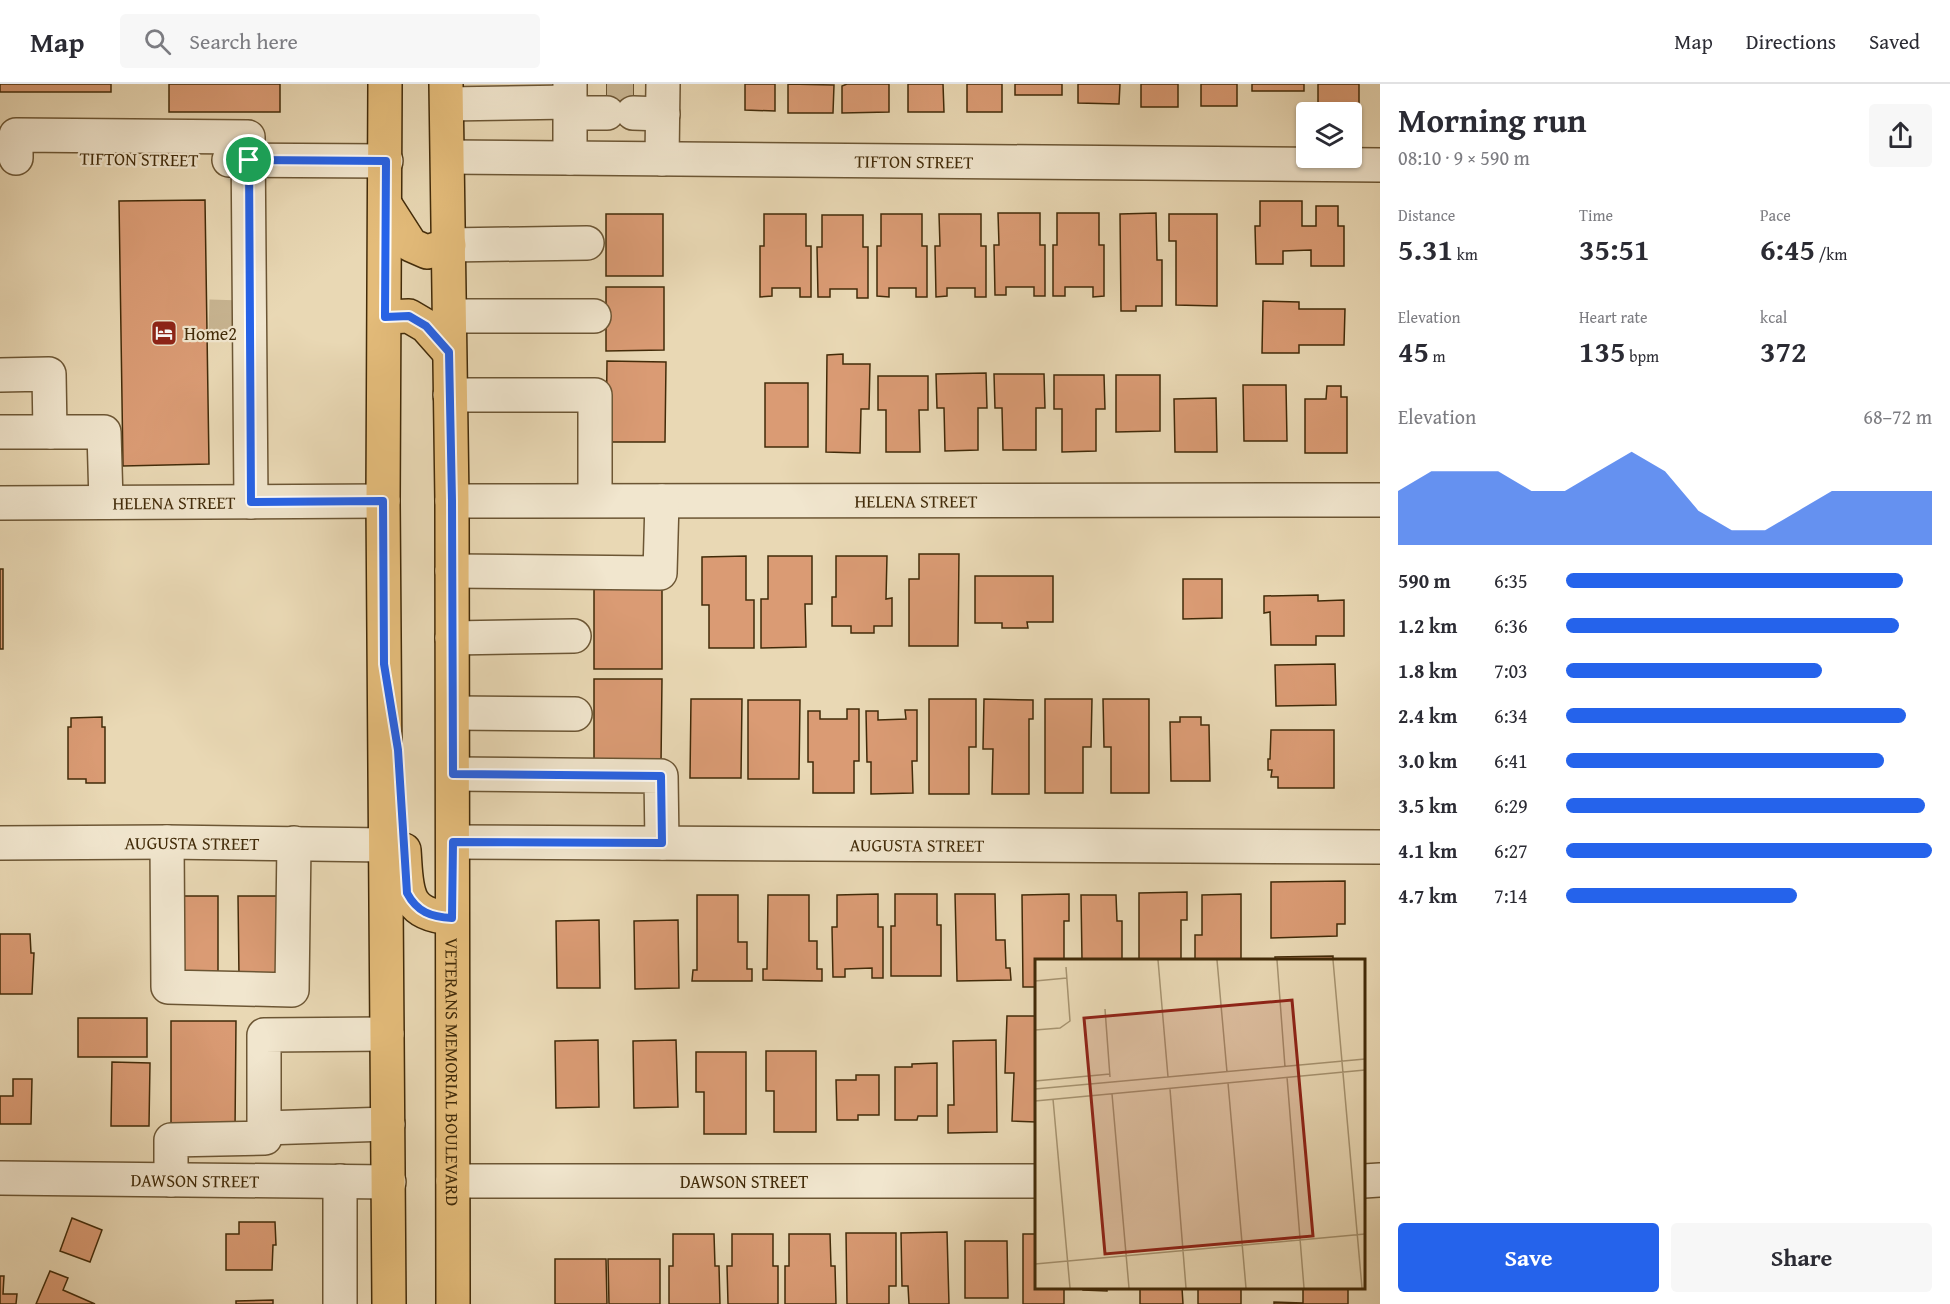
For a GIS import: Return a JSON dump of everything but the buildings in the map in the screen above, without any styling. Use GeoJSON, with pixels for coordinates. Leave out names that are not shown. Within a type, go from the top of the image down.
{"type":"FeatureCollection","features":[{"type":"Feature","properties":{"kind":"main road"},"geometry":{"type":"LineString","coordinates":[[385,84],[383,501],[389,1304]]}},
{"type":"Feature","properties":{"kind":"main road","name":"VETERANS MEMORIAL BOULEVARD"},"geometry":{"type":"LineString","coordinates":[[447,94],[452,501],[453,1304]]}},
{"type":"Feature","properties":{"kind":"main road"},"geometry":{"type":"LineString","coordinates":[[386,206],[411,245],[427,252],[449,245]]}},
{"type":"Feature","properties":{"kind":"main road"},"geometry":{"type":"LineString","coordinates":[[385,317],[409,316],[426,326],[449,352]]}},
{"type":"Feature","properties":{"kind":"main road"},"geometry":{"type":"LineString","coordinates":[[384,664],[398,750],[407,893],[413,904],[422,912],[452,918]]}},
{"type":"Feature","properties":{"kind":"main road"},"geometry":{"type":"LineString","coordinates":[[389,1227],[398,1304]]}},
{"type":"Feature","properties":{"kind":"street"},"geometry":{"type":"LineString","coordinates":[[447,94],[638,101],[662,159]]}},
{"type":"Feature","properties":{"kind":"street"},"geometry":{"type":"LineString","coordinates":[[570,98],[570,158]]}},
{"type":"Feature","properties":{"kind":"street","name":"TIFTON STREET"},"geometry":{"type":"LineString","coordinates":[[8,158],[386,161]]}},
{"type":"Feature","properties":{"kind":"street","name":"TIFTON STREET"},"geometry":{"type":"LineString","coordinates":[[448,158],[1380,165]]}},
{"type":"Feature","properties":{"kind":"street"},"geometry":{"type":"LineString","coordinates":[[249,160],[238,291],[250,353],[251,502]]}},
{"type":"Feature","properties":{"kind":"street"},"geometry":{"type":"LineString","coordinates":[[449,245],[587,243]]}},
{"type":"Feature","properties":{"kind":"street"},"geometry":{"type":"LineString","coordinates":[[449,316],[594,316]]}},
{"type":"Feature","properties":{"kind":"street"},"geometry":{"type":"LineString","coordinates":[[225,333],[229,343],[250,353]]}},
{"type":"Feature","properties":{"kind":"street"},"geometry":{"type":"LineString","coordinates":[[0,375],[50,374],[50,432]]}},
{"type":"Feature","properties":{"kind":"street"},"geometry":{"type":"LineString","coordinates":[[450,395],[595,395],[595,500]]}},
{"type":"Feature","properties":{"kind":"street"},"geometry":{"type":"LineString","coordinates":[[0,432],[104,432],[106,502]]}},
{"type":"Feature","properties":{"kind":"street","name":"HELENA STREET"},"geometry":{"type":"LineString","coordinates":[[452,501],[1380,500]]}},
{"type":"Feature","properties":{"kind":"street","name":"HELENA STREET"},"geometry":{"type":"LineString","coordinates":[[0,503],[383,501]]}},
{"type":"Feature","properties":{"kind":"street"},"geometry":{"type":"LineString","coordinates":[[452,571],[660,573],[662,501]]}},
{"type":"Feature","properties":{"kind":"street"},"geometry":{"type":"LineString","coordinates":[[452,638],[574,636]]}},
{"type":"Feature","properties":{"kind":"street"},"geometry":{"type":"LineString","coordinates":[[453,713],[575,714]]}},
{"type":"Feature","properties":{"kind":"street"},"geometry":{"type":"LineString","coordinates":[[453,774],[661,776],[662,843]]}},
{"type":"Feature","properties":{"kind":"street"},"geometry":{"type":"LineString","coordinates":[[167,842],[168,987],[292,990],[294,843]]}},
{"type":"Feature","properties":{"kind":"street","name":"AUGUSTA STREET"},"geometry":{"type":"LineString","coordinates":[[0,843],[167,842],[386,845]]}},
{"type":"Feature","properties":{"kind":"street","name":"AUGUSTA STREET"},"geometry":{"type":"LineString","coordinates":[[453,842],[1380,847]]}},
{"type":"Feature","properties":{"kind":"street"},"geometry":{"type":"LineString","coordinates":[[171,1180],[171,1140],[265,1138],[264,1035],[387,1034]]}},
{"type":"Feature","properties":{"kind":"street"},"geometry":{"type":"LineString","coordinates":[[264,1128],[388,1124]]}},
{"type":"Feature","properties":{"kind":"street","name":"DAWSON STREET"},"geometry":{"type":"LineString","coordinates":[[0,1178],[389,1182]]}},
{"type":"Feature","properties":{"kind":"street"},"geometry":{"type":"LineString","coordinates":[[340,1181],[340,1304]]}},
{"type":"Feature","properties":{"kind":"street","name":"DAWSON STREET"},"geometry":{"type":"LineString","coordinates":[[453,1181],[1035,1181]]}},
{"type":"Feature","properties":{"kind":"tunnel"},"geometry":{"type":"LineString","coordinates":[[607,94],[633,94]]}},
{"type":"Feature","properties":{"kind":"tunnel"},"geometry":{"type":"LineString","coordinates":[[225,333],[226,299]]}},
{"type":"Feature","properties":{"kind":"place","name":"Home2"},"geometry":{"type":"Point","coordinates":[164,333]}},
{"type":"Feature","properties":{"kind":"route"},"geometry":{"type":"LineString","coordinates":[[249,160],[386,161],[385,317],[409,316],[426,326],[449,352],[453,774],[661,776],[662,843],[453,842],[452,918],[422,912],[413,904],[407,893],[398,750],[384,664],[383,501],[251,502],[249,160]]}}]}
